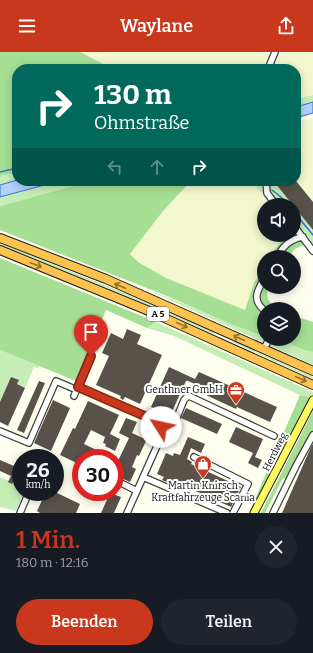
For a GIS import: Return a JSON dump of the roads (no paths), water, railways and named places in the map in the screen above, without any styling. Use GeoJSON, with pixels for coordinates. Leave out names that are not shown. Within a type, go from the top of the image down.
{"type":"FeatureCollection","features":[{"type":"Feature","properties":{"kind":"highway","name":"A 5"},"geometry":{"type":"LineString","coordinates":[[0,238],[106,279],[313,372]]}},
{"type":"Feature","properties":{"kind":"highway","name":"A 5"},"geometry":{"type":"LineString","coordinates":[[0,250],[149,311],[313,385]]}},
{"type":"Feature","properties":{"kind":"main road","name":"Herdweg"},"geometry":{"type":"LineString","coordinates":[[254,513],[313,400]]}},
{"type":"Feature","properties":{"kind":"street"},"geometry":{"type":"LineString","coordinates":[[270,64],[275,52]]}},
{"type":"Feature","properties":{"kind":"street"},"geometry":{"type":"LineString","coordinates":[[266,186],[267,193],[271,198]]}},
{"type":"Feature","properties":{"kind":"street"},"geometry":{"type":"LineString","coordinates":[[301,235],[313,251]]}},
{"type":"Feature","properties":{"kind":"street"},"geometry":{"type":"LineString","coordinates":[[282,250],[287,244],[303,237]]}},
{"type":"Feature","properties":{"kind":"street"},"geometry":{"type":"LineString","coordinates":[[74,396],[91,356]]}},
{"type":"Feature","properties":{"kind":"street"},"geometry":{"type":"LineString","coordinates":[[0,431],[29,443],[56,381],[78,388],[147,417],[158,428]]}},
{"type":"Feature","properties":{"kind":"street"},"geometry":{"type":"LineString","coordinates":[[168,429],[175,422],[184,400],[187,396],[189,396],[274,436]]}},
{"type":"Feature","properties":{"kind":"street"},"geometry":{"type":"LineString","coordinates":[[158,428],[163,427],[168,429]]}},
{"type":"Feature","properties":{"kind":"street"},"geometry":{"type":"LineString","coordinates":[[157,446],[155,434],[158,428]]}},
{"type":"Feature","properties":{"kind":"street"},"geometry":{"type":"LineString","coordinates":[[127,513],[130,499],[137,491],[157,446],[169,435],[168,429]]}},
{"type":"Feature","properties":{"kind":"street"},"geometry":{"type":"LineString","coordinates":[[273,513],[313,435]]}},
{"type":"Feature","properties":{"kind":"street"},"geometry":{"type":"LineString","coordinates":[[194,457],[248,484],[233,513]]}},
{"type":"Feature","properties":{"kind":"street"},"geometry":{"type":"LineString","coordinates":[[143,477],[227,513]]}},
{"type":"Feature","properties":{"kind":"street"},"geometry":{"type":"LineString","coordinates":[[124,484],[137,491]]}},
{"type":"Feature","properties":{"kind":"street"},"geometry":{"type":"LineString","coordinates":[[20,513],[25,501]]}},
{"type":"Feature","properties":{"kind":"water"},"geometry":{"type":"Polygon","coordinates":[[[313,102],[313,113],[301,117],[301,106],[313,102]]]}},
{"type":"Feature","properties":{"kind":"water"},"geometry":{"type":"Polygon","coordinates":[[[12,181],[12,186],[41,186],[0,197],[0,185],[12,181]]]}},
{"type":"Feature","properties":{"kind":"waterway"},"geometry":{"type":"LineString","coordinates":[[0,172],[12,169]]}},
{"type":"Feature","properties":{"kind":"waterway"},"geometry":{"type":"LineString","coordinates":[[272,190],[282,198]]}},
{"type":"Feature","properties":{"kind":"waterway"},"geometry":{"type":"LineString","coordinates":[[301,220],[313,235]]}},
{"type":"Feature","properties":{"kind":"place","name":"Genthner GmbH"},"geometry":{"type":"Point","coordinates":[236,405]}},
{"type":"Feature","properties":{"kind":"place","name":"Martin Knirsch Kraftfahrzeuge Scania"},"geometry":{"type":"Point","coordinates":[203,479]}}]}
